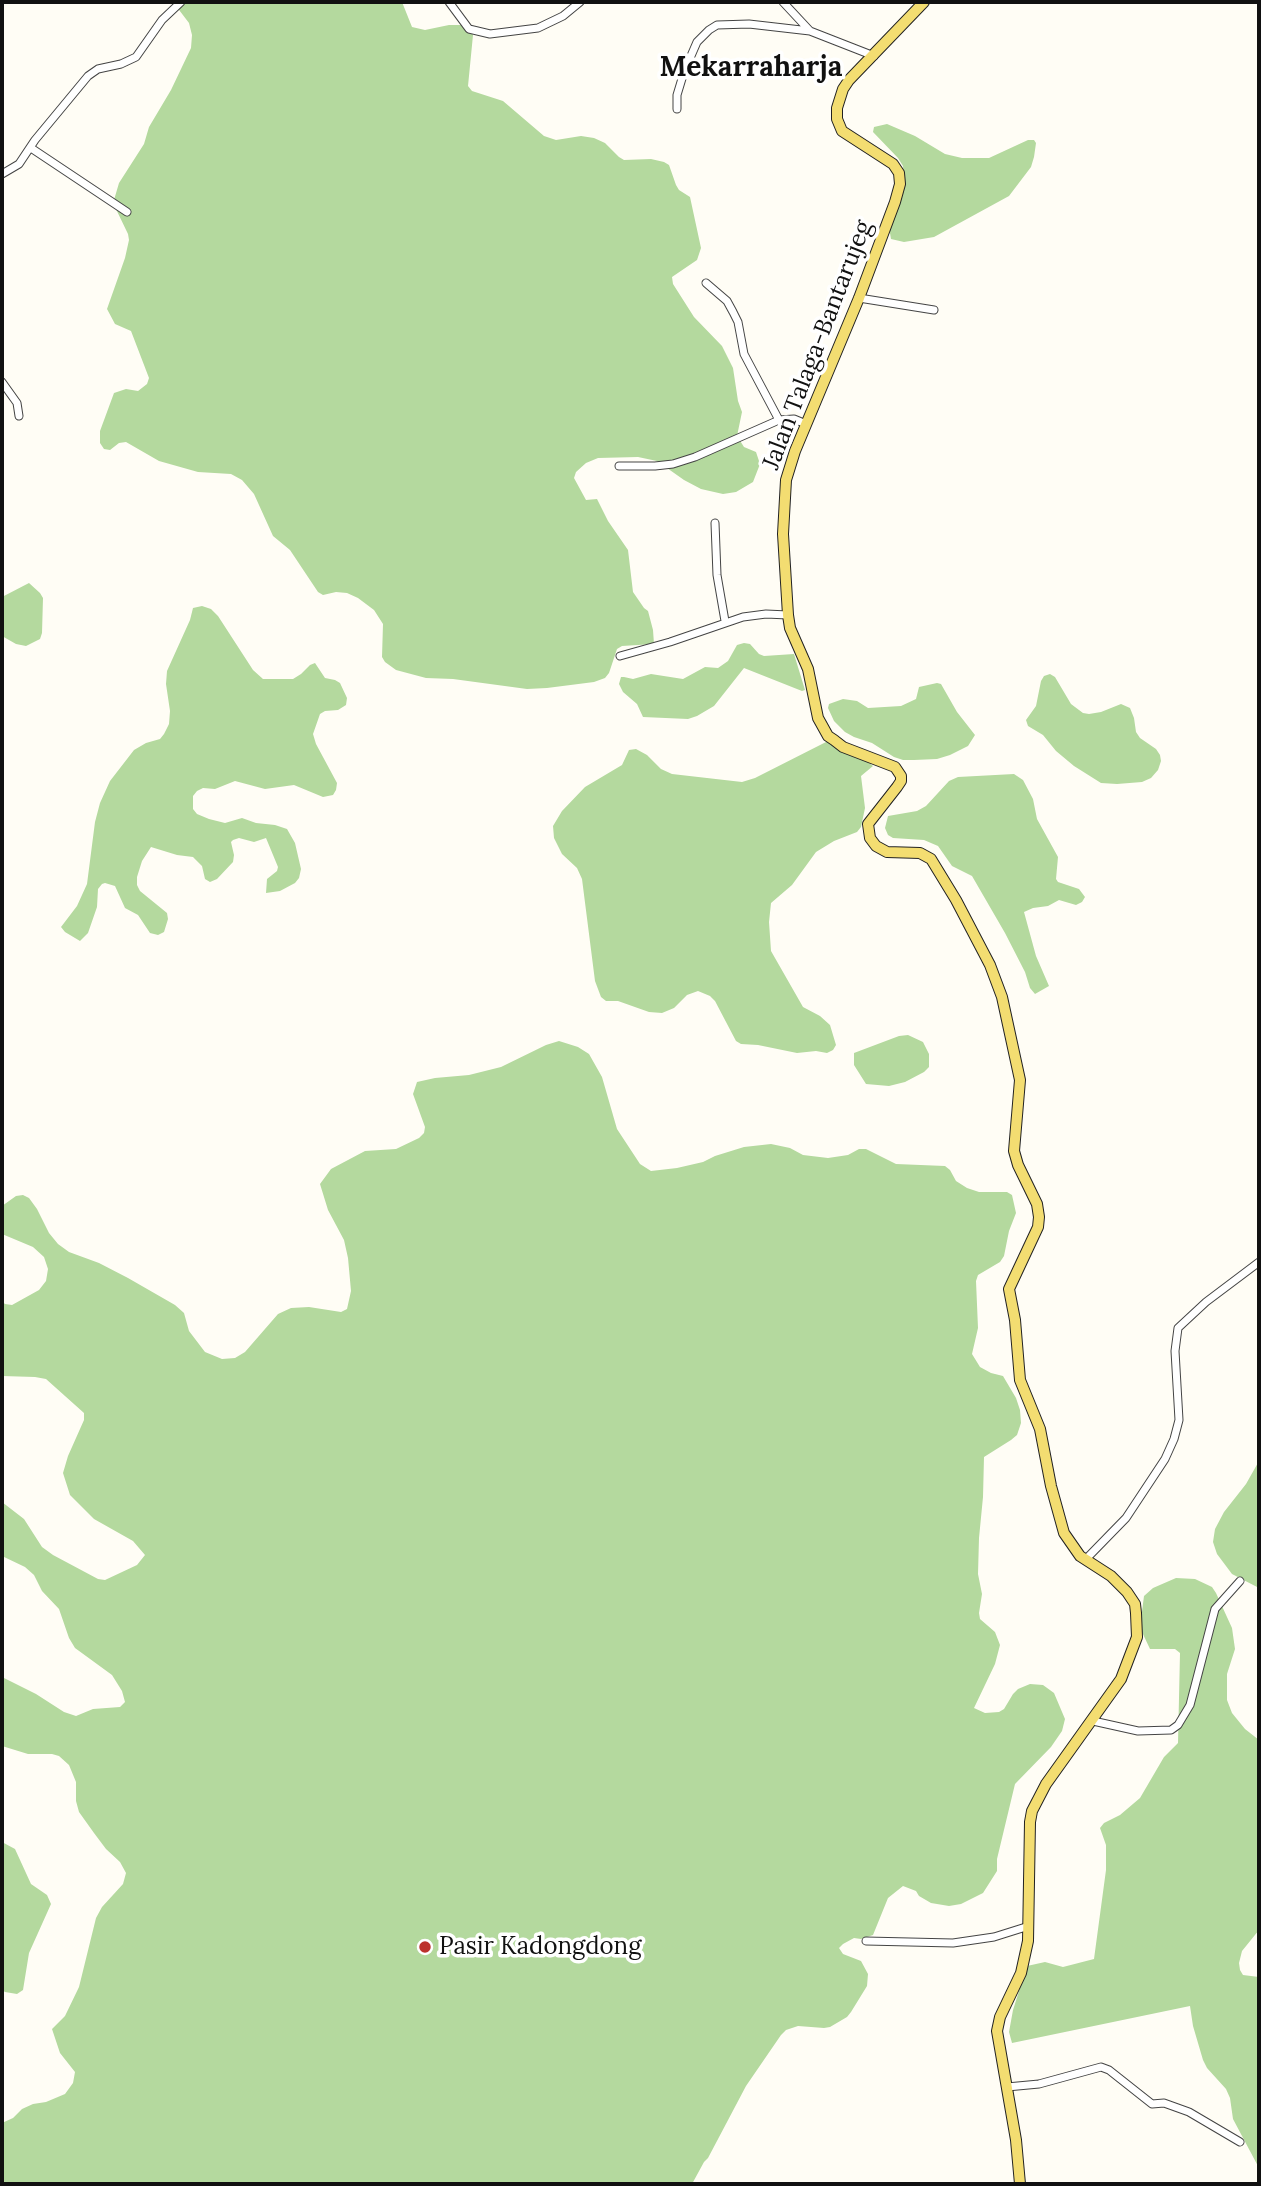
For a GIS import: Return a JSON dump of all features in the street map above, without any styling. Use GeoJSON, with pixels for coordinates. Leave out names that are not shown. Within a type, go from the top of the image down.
{"type":"FeatureCollection","features":[{"type":"Feature","properties":{"kind":"main road","name":"Jalan Talaga-Bantarujeg"},"geometry":{"type":"LineString","coordinates":[[924,2],[843,89],[836,108],[842,131],[893,163],[900,178],[895,202],[859,298],[806,424],[786,480],[783,534],[790,628],[808,669],[818,718],[828,736],[843,747],[895,767],[901,776],[900,783],[868,824],[870,838],[876,846],[887,852],[920,853],[931,859],[980,945],[1002,997],[1020,1080],[1014,1151],[1037,1204],[1039,1217],[1038,1227],[1009,1289],[1015,1320],[1020,1380],[1040,1429],[1064,1533],[1070,1544],[1111,1576],[1135,1604],[1137,1637],[1121,1679],[1046,1784],[1032,1811],[1028,1941],[1021,1973],[1000,2017],[997,2031],[1016,2140],[1020,2184]]}},
{"type":"Feature","properties":{"kind":"street"},"geometry":{"type":"LineString","coordinates":[[2,174],[19,164],[88,76],[98,69],[128,62],[136,57],[154,30],[181,2]]}},
{"type":"Feature","properties":{"kind":"street"},"geometry":{"type":"LineString","coordinates":[[449,2],[469,29],[489,34],[538,28],[563,16],[580,2]]}},
{"type":"Feature","properties":{"kind":"street"},"geometry":{"type":"LineString","coordinates":[[783,2],[810,31]]}},
{"type":"Feature","properties":{"kind":"street"},"geometry":{"type":"LineString","coordinates":[[677,109],[677,96],[684,72],[697,42],[717,25],[750,24],[810,31],[874,55]]}},
{"type":"Feature","properties":{"kind":"street"},"geometry":{"type":"LineString","coordinates":[[31,148],[127,212]]}},
{"type":"Feature","properties":{"kind":"street"},"geometry":{"type":"LineString","coordinates":[[706,283],[727,301],[733,312],[738,322],[744,354],[779,420]]}},
{"type":"Feature","properties":{"kind":"street"},"geometry":{"type":"LineString","coordinates":[[859,298],[934,310]]}},
{"type":"Feature","properties":{"kind":"street"},"geometry":{"type":"LineString","coordinates":[[2,382],[17,403],[19,416]]}},
{"type":"Feature","properties":{"kind":"street"},"geometry":{"type":"LineString","coordinates":[[619,466],[673,464],[779,420],[794,419],[806,424]]}},
{"type":"Feature","properties":{"kind":"street"},"geometry":{"type":"LineString","coordinates":[[715,523],[718,575],[725,621]]}},
{"type":"Feature","properties":{"kind":"street"},"geometry":{"type":"LineString","coordinates":[[620,656],[670,642],[725,621],[766,614],[788,615]]}},
{"type":"Feature","properties":{"kind":"street"},"geometry":{"type":"LineString","coordinates":[[1086,1559],[1126,1518],[1165,1459],[1174,1439],[1179,1420],[1175,1351],[1178,1328],[1206,1302],[1259,1262]]}},
{"type":"Feature","properties":{"kind":"street"},"geometry":{"type":"LineString","coordinates":[[1093,1721],[1138,1731],[1171,1730],[1178,1725],[1190,1705],[1215,1609],[1240,1581]]}},
{"type":"Feature","properties":{"kind":"street"},"geometry":{"type":"LineString","coordinates":[[866,1941],[953,1943],[994,1937],[1029,1926]]}},
{"type":"Feature","properties":{"kind":"street"},"geometry":{"type":"LineString","coordinates":[[1007,2087],[1039,2084],[1101,2067],[1109,2070],[1152,2104],[1164,2103],[1189,2112],[1240,2142]]}},
{"type":"Feature","properties":{"kind":"green space"},"geometry":{"type":"Polygon","coordinates":[[[173,2],[402,2],[412,27],[425,30],[463,25],[473,35],[468,86],[472,91],[503,101],[544,136],[556,140],[581,136],[594,138],[605,143],[624,160],[651,159],[664,162],[669,165],[679,190],[690,197],[701,248],[697,260],[672,277],[673,284],[694,317],[722,346],[733,368],[742,412],[737,436],[744,447],[756,452],[760,464],[753,482],[736,492],[723,494],[701,489],[657,461],[638,457],[598,458],[586,463],[576,472],[574,478],[586,500],[597,499],[628,550],[633,592],[648,611],[653,630],[654,644],[622,646],[617,649],[605,678],[594,682],[527,689],[426,678],[396,670],[382,657],[383,624],[374,610],[347,593],[323,595],[318,592],[290,550],[273,536],[254,494],[242,480],[231,474],[198,472],[159,461],[126,442],[119,443],[110,450],[104,449],[100,443],[100,431],[114,393],[126,389],[138,391],[147,384],[149,378],[131,331],[115,324],[107,309],[129,240],[115,207],[114,200],[119,183],[144,144],[149,127],[191,48],[189,23],[173,2]]]}},
{"type":"Feature","properties":{"kind":"green space"},"geometry":{"type":"Polygon","coordinates":[[[887,124],[915,136],[945,154],[962,158],[989,158],[1028,140],[1034,140],[1036,143],[1034,157],[1031,167],[1009,196],[934,237],[904,242],[891,239],[889,227],[904,176],[903,166],[873,132],[874,127],[887,124]]]}},
{"type":"Feature","properties":{"kind":"green space"},"geometry":{"type":"Polygon","coordinates":[[[29,583],[43,598],[42,633],[40,639],[26,646],[2,636],[2,597],[29,583]]]}},
{"type":"Feature","properties":{"kind":"green space"},"geometry":{"type":"Polygon","coordinates":[[[202,606],[211,609],[218,616],[253,670],[263,679],[293,679],[315,663],[325,678],[340,683],[347,698],[346,705],[338,710],[320,714],[313,734],[337,783],[336,790],[333,795],[323,797],[294,785],[265,789],[235,781],[215,789],[203,788],[197,791],[193,796],[193,809],[197,814],[225,823],[242,818],[287,829],[295,843],[301,869],[299,878],[280,891],[266,893],[267,879],[278,867],[266,838],[254,842],[239,838],[233,840],[233,862],[217,879],[210,882],[205,879],[202,866],[193,857],[151,847],[142,861],[137,885],[140,891],[167,913],[164,932],[158,935],[150,933],[138,915],[125,908],[115,886],[105,883],[98,889],[97,907],[88,933],[80,941],[61,927],[77,906],[87,884],[100,803],[110,781],[134,750],[160,739],[164,734],[169,724],[170,711],[167,671],[193,608],[202,606]]]}},
{"type":"Feature","properties":{"kind":"green space"},"geometry":{"type":"Polygon","coordinates":[[[750,644],[764,656],[794,654],[805,690],[744,668],[714,706],[688,719],[643,717],[637,704],[623,692],[619,684],[621,677],[633,679],[651,674],[683,679],[705,667],[718,668],[728,661],[737,645],[750,644]]]}},
{"type":"Feature","properties":{"kind":"green space"},"geometry":{"type":"Polygon","coordinates":[[[1050,674],[1055,677],[1071,704],[1083,713],[1101,712],[1121,704],[1130,708],[1136,732],[1160,755],[1158,770],[1151,778],[1142,782],[1101,783],[1074,766],[1056,751],[1043,735],[1028,726],[1026,720],[1036,706],[1041,681],[1044,676],[1050,674]]]}},
{"type":"Feature","properties":{"kind":"green space"},"geometry":{"type":"Polygon","coordinates":[[[941,684],[957,712],[975,735],[968,746],[937,759],[903,760],[894,757],[872,743],[845,732],[834,721],[828,708],[829,704],[843,699],[857,701],[868,708],[901,706],[916,699],[919,687],[941,684]]]}},
{"type":"Feature","properties":{"kind":"green space"},"geometry":{"type":"Polygon","coordinates":[[[828,741],[873,766],[861,776],[865,808],[861,827],[857,832],[816,852],[792,885],[771,903],[769,922],[771,951],[803,1007],[830,1025],[836,1045],[833,1050],[827,1053],[797,1053],[741,1044],[736,1041],[715,1001],[698,991],[687,995],[674,1008],[662,1013],[649,1012],[618,1001],[606,1001],[601,997],[595,981],[582,879],[577,868],[562,854],[554,838],[553,826],[562,811],[585,787],[622,765],[629,750],[636,749],[647,755],[661,769],[672,774],[742,782],[828,741]]]}},
{"type":"Feature","properties":{"kind":"green space"},"geometry":{"type":"Polygon","coordinates":[[[1014,774],[1023,780],[1033,799],[1037,819],[1058,857],[1056,879],[1079,889],[1085,897],[1076,905],[1059,900],[1048,906],[1024,912],[1036,956],[1049,986],[1035,994],[1005,933],[972,876],[952,866],[938,846],[924,840],[893,838],[885,828],[888,816],[917,811],[926,806],[949,781],[958,777],[1014,774]]]}},
{"type":"Feature","properties":{"kind":"green space"},"geometry":{"type":"Polygon","coordinates":[[[908,1035],[923,1042],[929,1054],[929,1067],[905,1082],[889,1086],[866,1084],[854,1065],[854,1053],[908,1035]]]}},
{"type":"Feature","properties":{"kind":"green space"},"geometry":{"type":"Polygon","coordinates":[[[559,1041],[589,1054],[602,1077],[617,1129],[640,1164],[651,1171],[703,1162],[744,1147],[771,1144],[790,1148],[803,1155],[828,1158],[866,1149],[896,1164],[945,1166],[956,1181],[967,1188],[979,1192],[1007,1192],[1012,1195],[1016,1213],[1004,1256],[1000,1262],[978,1275],[976,1281],[978,1328],[972,1354],[980,1367],[1003,1376],[1016,1398],[1021,1423],[1017,1435],[984,1457],[979,1538],[978,1574],[982,1594],[979,1613],[980,1619],[995,1632],[1000,1645],[995,1664],[974,1708],[985,1713],[999,1712],[1018,1689],[1030,1684],[1043,1685],[1054,1693],[1065,1719],[1062,1731],[1051,1747],[1015,1784],[997,1859],[997,1871],[983,1893],[961,1904],[949,1906],[931,1903],[916,1891],[903,1886],[888,1898],[873,1935],[854,1938],[839,1948],[843,1954],[861,1961],[868,1974],[867,1986],[851,2012],[830,2027],[798,2026],[781,2035],[746,2086],[692,2184],[2,2184],[2,2123],[13,2118],[22,2109],[65,2094],[73,2083],[75,2072],[60,2053],[52,2029],[65,2016],[79,1987],[96,1918],[102,1907],[123,1884],[126,1873],[79,1812],[76,1782],[69,1765],[59,1756],[52,1754],[28,1754],[2,1746],[2,1677],[76,1716],[93,1709],[120,1707],[125,1702],[112,1675],[75,1648],[59,1609],[42,1591],[34,1575],[25,1567],[2,1556],[2,1502],[24,1519],[42,1547],[98,1579],[105,1580],[137,1565],[145,1555],[133,1541],[94,1519],[70,1495],[63,1473],[84,1420],[84,1413],[46,1379],[2,1376],[2,1301],[12,1305],[39,1290],[46,1281],[48,1269],[44,1257],[33,1247],[2,1234],[2,1206],[16,1196],[29,1198],[58,1244],[69,1252],[128,1278],[175,1305],[184,1313],[189,1331],[205,1352],[222,1359],[235,1358],[245,1352],[278,1314],[291,1308],[309,1307],[341,1312],[347,1309],[351,1291],[348,1258],[344,1240],[328,1210],[320,1184],[331,1169],[365,1151],[396,1149],[424,1133],[425,1127],[413,1094],[417,1082],[469,1075],[501,1067],[559,1041]]]}},
{"type":"Feature","properties":{"kind":"green space"},"geometry":{"type":"Polygon","coordinates":[[[1259,1461],[1259,1588],[1232,1574],[1217,1554],[1213,1542],[1215,1529],[1224,1512],[1246,1484],[1259,1461]]]}},
{"type":"Feature","properties":{"kind":"green space"},"geometry":{"type":"Polygon","coordinates":[[[1176,1578],[1195,1579],[1212,1587],[1216,1593],[1232,1628],[1235,1649],[1227,1674],[1227,1700],[1232,1713],[1245,1729],[1259,1740],[1259,1930],[1242,1951],[1239,1963],[1243,1975],[1259,1977],[1259,2168],[1233,2119],[1226,2089],[1203,2060],[1190,2006],[1012,2043],[1009,2032],[1027,1966],[1045,1962],[1063,1967],[1094,1959],[1106,1870],[1106,1845],[1100,1828],[1140,1798],[1164,1757],[1178,1743],[1180,1653],[1175,1649],[1150,1649],[1142,1632],[1141,1619],[1144,1596],[1153,1588],[1176,1578]]]}},
{"type":"Feature","properties":{"kind":"green space"},"geometry":{"type":"Polygon","coordinates":[[[2,1842],[15,1849],[31,1884],[47,1895],[51,1904],[29,1953],[23,1990],[17,1994],[2,1990],[2,1842]]]}},
{"type":"Feature","properties":{"kind":"place","name":"Pasir Kadongdong"},"geometry":{"type":"Point","coordinates":[425,1947]}},
{"type":"Feature","properties":{"kind":"district","name":"Mekarraharja"},"geometry":{"type":"Point","coordinates":[751,68]}}]}
